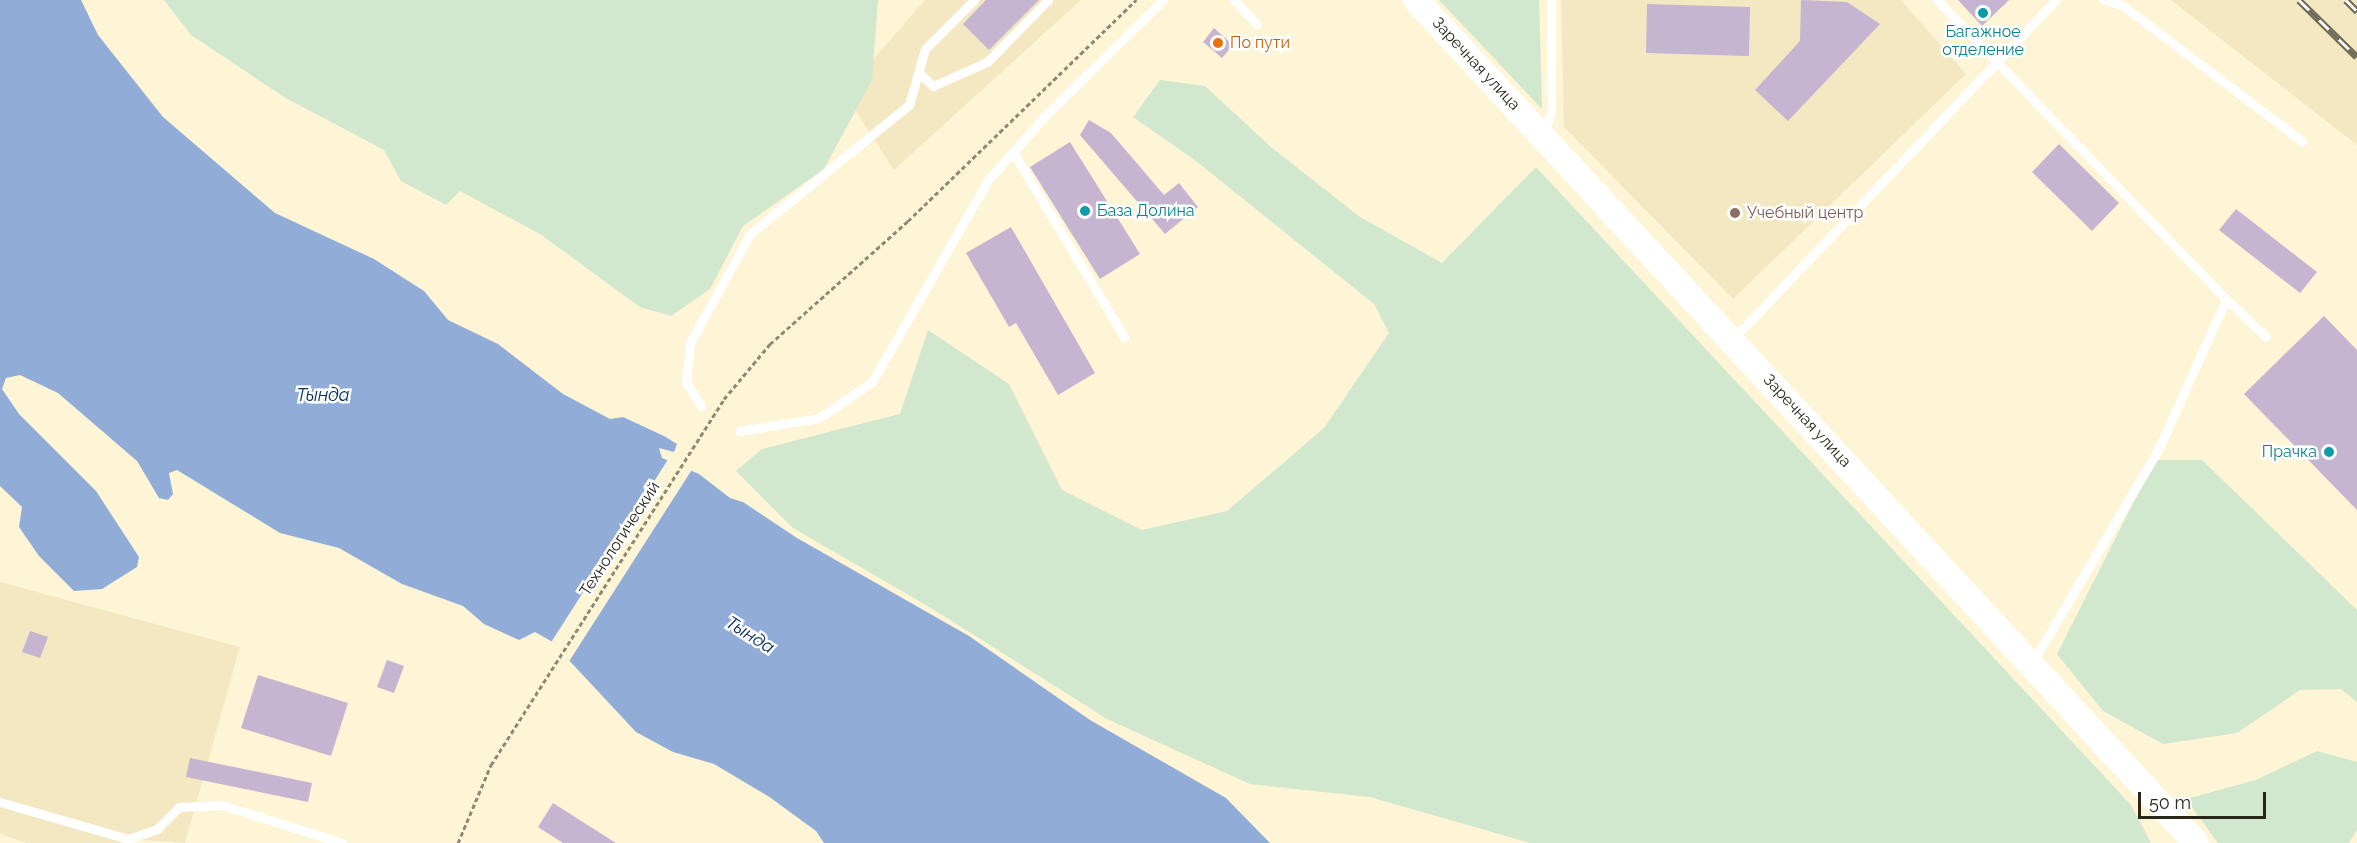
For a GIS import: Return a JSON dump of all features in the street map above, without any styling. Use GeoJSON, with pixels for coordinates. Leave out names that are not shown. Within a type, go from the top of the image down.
{"type":"FeatureCollection","features":[{"type":"Feature","properties":{"kind":"street","name":"Заречная улица"},"geometry":{"type":"LineString","coordinates":[[1418,1],[2196,843]]}},
{"type":"Feature","properties":{"kind":"lane"},"geometry":{"type":"LineString","coordinates":[[701,406],[686,382],[690,343],[750,234],[909,105],[925,50],[974,0]]}},
{"type":"Feature","properties":{"kind":"lane"},"geometry":{"type":"LineString","coordinates":[[918,72],[933,86],[987,62],[1048,0]]}},
{"type":"Feature","properties":{"kind":"lane"},"geometry":{"type":"LineString","coordinates":[[740,431],[819,418],[872,382],[988,180],[1163,0]]}},
{"type":"Feature","properties":{"kind":"lane"},"geometry":{"type":"LineString","coordinates":[[1234,0],[1256,24]]}},
{"type":"Feature","properties":{"kind":"lane"},"geometry":{"type":"LineString","coordinates":[[1543,135],[1551,112],[1551,0]]}},
{"type":"Feature","properties":{"kind":"lane"},"geometry":{"type":"LineString","coordinates":[[1937,0],[1995,63],[2266,337]]}},
{"type":"Feature","properties":{"kind":"lane"},"geometry":{"type":"LineString","coordinates":[[1731,340],[2056,0]]}},
{"type":"Feature","properties":{"kind":"lane"},"geometry":{"type":"LineString","coordinates":[[2104,0],[2122,5],[2302,141]]}},
{"type":"Feature","properties":{"kind":"lane"},"geometry":{"type":"LineString","coordinates":[[1013,152],[1124,337]]}},
{"type":"Feature","properties":{"kind":"lane"},"geometry":{"type":"LineString","coordinates":[[2032,663],[2158,450],[2226,299]]}},
{"type":"Feature","properties":{"kind":"lane"},"geometry":{"type":"LineString","coordinates":[[0,802],[128,839],[157,829],[179,807],[222,805],[342,843]]}},
{"type":"Feature","properties":{"kind":"path","name":"Технологический"},"geometry":{"type":"LineString","coordinates":[[458,843],[491,765],[724,399],[770,344],[908,221],[1136,0]]}},
{"type":"Feature","properties":{"kind":"shaded area"},"geometry":{"type":"Polygon","coordinates":[[[925,0],[1081,0],[894,170],[844,93],[925,0]]]}},
{"type":"Feature","properties":{"kind":"shaded area","name":"Учебный центр"},"geometry":{"type":"Polygon","coordinates":[[[1561,0],[1901,0],[1966,74],[1733,299],[1564,127],[1561,0]]]}},
{"type":"Feature","properties":{"kind":"shaded area"},"geometry":{"type":"Polygon","coordinates":[[[2171,0],[2357,0],[2357,145],[2171,0]]]}},
{"type":"Feature","properties":{"kind":"shaded area"},"geometry":{"type":"Polygon","coordinates":[[[0,582],[240,647],[185,843],[130,839],[128,843],[27,843],[0,834],[0,582]]]}},
{"type":"Feature","properties":{"kind":"green space"},"geometry":{"type":"Polygon","coordinates":[[[164,0],[878,0],[872,80],[824,169],[743,226],[710,289],[671,316],[640,307],[540,234],[460,191],[446,205],[401,181],[384,150],[284,97],[191,35],[164,0]]]}},
{"type":"Feature","properties":{"kind":"green space"},"geometry":{"type":"Polygon","coordinates":[[[1439,0],[1539,0],[1542,109],[1439,0]]]}},
{"type":"Feature","properties":{"kind":"green space"},"geometry":{"type":"Polygon","coordinates":[[[1160,80],[1205,86],[1272,148],[1360,217],[1442,263],[1536,167],[2131,805],[2151,843],[1530,843],[1370,797],[1250,784],[1107,719],[931,608],[793,528],[736,471],[762,449],[900,414],[928,330],[1009,384],[1062,490],[1142,530],[1227,511],[1324,428],[1389,333],[1374,304],[1196,161],[1133,117],[1160,80]]]}},
{"type":"Feature","properties":{"kind":"green space"},"geometry":{"type":"Polygon","coordinates":[[[2155,460],[2202,460],[2357,610],[2357,702],[2341,689],[2300,690],[2237,733],[2163,744],[2103,711],[2057,654],[2155,460]]]}},
{"type":"Feature","properties":{"kind":"green space"},"geometry":{"type":"Polygon","coordinates":[[[2317,751],[2357,762],[2357,830],[2349,843],[2218,843],[2186,799],[2256,780],[2317,751]]]}},
{"type":"Feature","properties":{"kind":"water","name":"Тында"},"geometry":{"type":"Polygon","coordinates":[[[0,0],[81,0],[98,35],[163,117],[275,213],[374,259],[424,291],[448,320],[498,344],[563,394],[610,419],[623,417],[677,444],[674,452],[659,448],[662,458],[699,474],[730,498],[743,502],[797,538],[969,636],[1090,720],[1226,798],[1270,843],[824,843],[816,831],[768,796],[714,764],[673,752],[636,732],[551,641],[535,632],[519,640],[484,624],[463,606],[402,584],[339,548],[280,533],[177,470],[169,473],[173,494],[168,500],[159,498],[137,461],[58,393],[20,375],[6,378],[2,389],[19,414],[96,491],[139,557],[137,567],[102,589],[74,591],[39,556],[19,527],[22,507],[0,486],[0,0]]]}},
{"type":"Feature","properties":{"kind":"pier"},"geometry":{"type":"Polygon","coordinates":[[[669,458],[693,468],[568,663],[550,644],[669,458]]]}},
{"type":"Feature","properties":{"kind":"building"},"geometry":{"type":"Polygon","coordinates":[[[986,0],[1039,0],[989,50],[963,24],[986,0]]]}},
{"type":"Feature","properties":{"kind":"building"},"geometry":{"type":"Polygon","coordinates":[[[1801,0],[1847,2],[1880,24],[1788,121],[1755,90],[1800,41],[1801,0]]]}},
{"type":"Feature","properties":{"kind":"building","name":"Багажное отделение"},"geometry":{"type":"Polygon","coordinates":[[[1958,0],[2009,0],[1982,26],[1958,0]]]}},
{"type":"Feature","properties":{"kind":"building"},"geometry":{"type":"Polygon","coordinates":[[[1647,4],[1750,7],[1749,56],[1646,53],[1647,4]]]}},
{"type":"Feature","properties":{"kind":"building","name":"По пути"},"geometry":{"type":"Polygon","coordinates":[[[1214,28],[1233,45],[1222,58],[1203,42],[1214,28]]]}},
{"type":"Feature","properties":{"kind":"building"},"geometry":{"type":"Polygon","coordinates":[[[1089,120],[1111,133],[1164,195],[1179,183],[1198,207],[1165,234],[1080,135],[1089,120]]]}},
{"type":"Feature","properties":{"kind":"building","name":"База Долина"},"geometry":{"type":"Polygon","coordinates":[[[1070,142],[1140,254],[1100,279],[1030,167],[1070,142]]]}},
{"type":"Feature","properties":{"kind":"building"},"geometry":{"type":"Polygon","coordinates":[[[2059,144],[2119,203],[2092,231],[2032,172],[2059,144]]]}},
{"type":"Feature","properties":{"kind":"building"},"geometry":{"type":"Polygon","coordinates":[[[2236,209],[2317,272],[2300,293],[2219,230],[2236,209]]]}},
{"type":"Feature","properties":{"kind":"building"},"geometry":{"type":"Polygon","coordinates":[[[1011,227],[1095,373],[1058,395],[1016,323],[1009,327],[966,253],[1011,227]]]}},
{"type":"Feature","properties":{"kind":"building","name":"Прачка"},"geometry":{"type":"Polygon","coordinates":[[[2324,316],[2357,350],[2357,510],[2244,394],[2324,316]]]}},
{"type":"Feature","properties":{"kind":"building"},"geometry":{"type":"Polygon","coordinates":[[[30,631],[48,637],[40,658],[22,652],[30,631]]]}},
{"type":"Feature","properties":{"kind":"building"},"geometry":{"type":"Polygon","coordinates":[[[387,660],[404,666],[394,693],[377,687],[387,660]]]}},
{"type":"Feature","properties":{"kind":"building"},"geometry":{"type":"Polygon","coordinates":[[[258,675],[348,703],[331,756],[241,728],[258,675]]]}},
{"type":"Feature","properties":{"kind":"building"},"geometry":{"type":"Polygon","coordinates":[[[190,758],[312,783],[308,802],[186,777],[190,758]]]}},
{"type":"Feature","properties":{"kind":"building"},"geometry":{"type":"Polygon","coordinates":[[[553,803],[616,843],[563,843],[538,827],[553,803]]]}},
{"type":"Feature","properties":{"kind":"railway"},"geometry":{"type":"LineString","coordinates":[[2299,0],[2357,57]]}},
{"type":"Feature","properties":{"kind":"railway"},"geometry":{"type":"LineString","coordinates":[[2346,0],[2357,11]]}},
{"type":"Feature","properties":{"kind":"place","name":"Багажное отделение"},"geometry":{"type":"Point","coordinates":[1983,13]}},
{"type":"Feature","properties":{"kind":"place","name":"По пути"},"geometry":{"type":"Point","coordinates":[1218,43]}},
{"type":"Feature","properties":{"kind":"place","name":"База Долина"},"geometry":{"type":"Point","coordinates":[1085,211]}},
{"type":"Feature","properties":{"kind":"place","name":"Учебный центр"},"geometry":{"type":"Point","coordinates":[1735,213]}},
{"type":"Feature","properties":{"kind":"place","name":"Прачка"},"geometry":{"type":"Point","coordinates":[2329,452]}}]}
